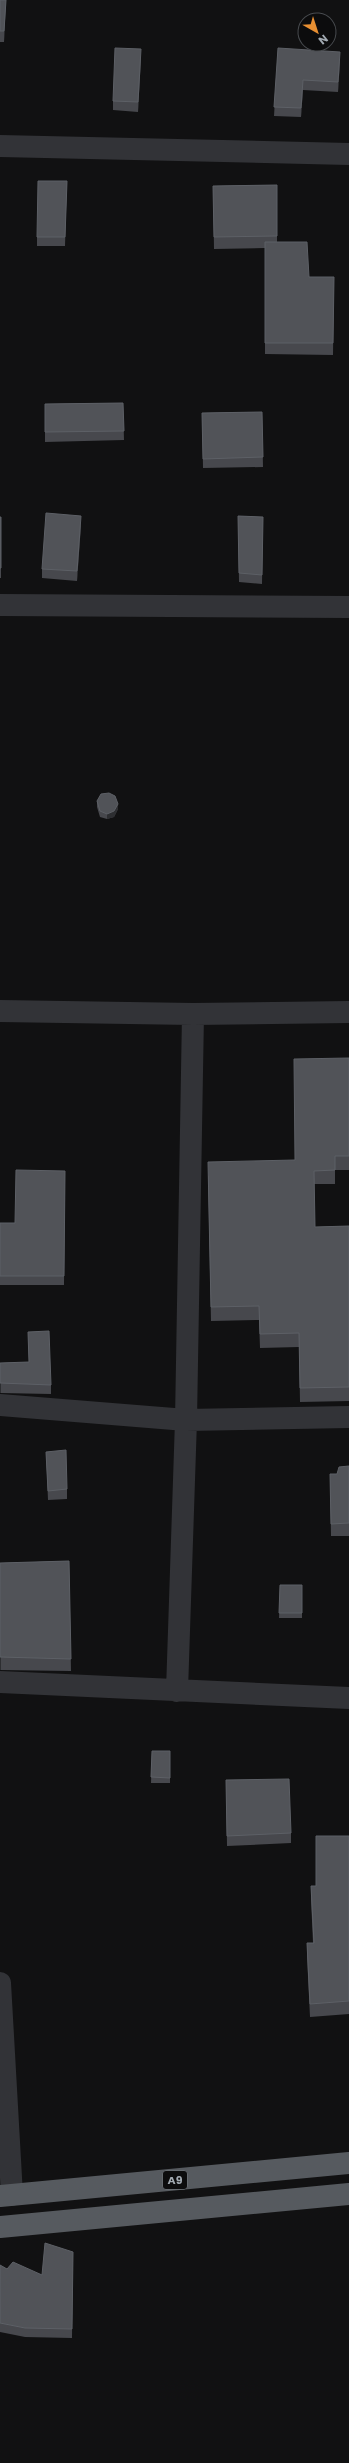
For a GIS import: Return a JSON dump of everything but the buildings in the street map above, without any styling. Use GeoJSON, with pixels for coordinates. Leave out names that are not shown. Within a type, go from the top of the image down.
{"type":"FeatureCollection","features":[{"type":"Feature","properties":{"kind":"highway","name":"A9"},"geometry":{"type":"LineString","coordinates":[[6,2196],[349,2163]]}},
{"type":"Feature","properties":{"kind":"highway"},"geometry":{"type":"LineString","coordinates":[[0,2227],[349,2194]]}},
{"type":"Feature","properties":{"kind":"street"},"geometry":{"type":"LineString","coordinates":[[0,146],[349,154]]}},
{"type":"Feature","properties":{"kind":"street"},"geometry":{"type":"LineString","coordinates":[[0,605],[349,607]]}},
{"type":"Feature","properties":{"kind":"street"},"geometry":{"type":"LineString","coordinates":[[0,1011],[193,1014],[349,1012]]}},
{"type":"Feature","properties":{"kind":"street"},"geometry":{"type":"LineString","coordinates":[[177,1691],[186,1420],[193,1014]]}},
{"type":"Feature","properties":{"kind":"street"},"geometry":{"type":"LineString","coordinates":[[0,1405],[186,1420],[349,1417]]}},
{"type":"Feature","properties":{"kind":"street"},"geometry":{"type":"LineString","coordinates":[[0,1682],[347,1700]]}},
{"type":"Feature","properties":{"kind":"street"},"geometry":{"type":"LineString","coordinates":[[0,1983],[6,2196]]}}]}
